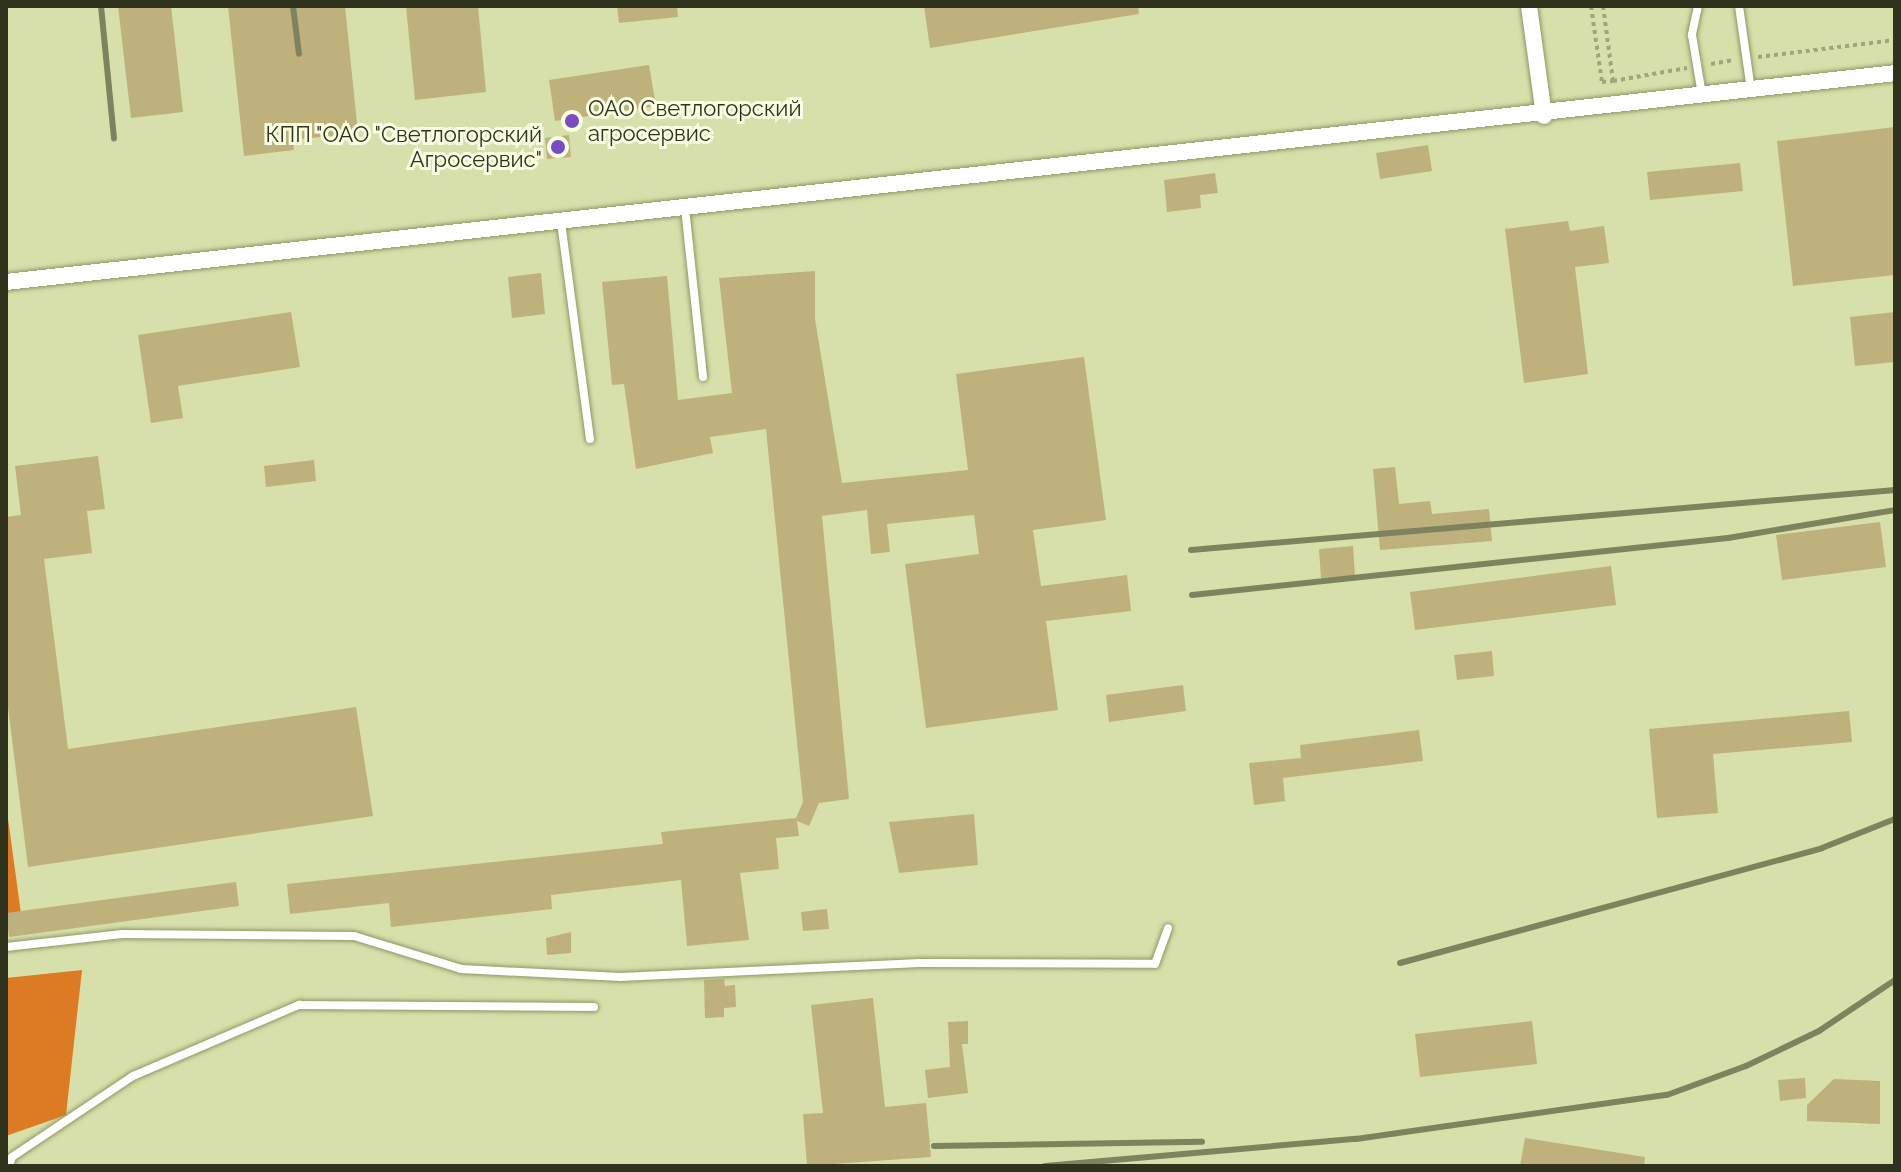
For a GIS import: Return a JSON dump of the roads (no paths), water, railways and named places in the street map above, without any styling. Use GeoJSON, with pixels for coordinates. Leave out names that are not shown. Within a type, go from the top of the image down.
{"type":"FeatureCollection","features":[{"type":"Feature","properties":{"kind":"street"},"geometry":{"type":"LineString","coordinates":[[1529,6],[1544,116]]}},
{"type":"Feature","properties":{"kind":"street"},"geometry":{"type":"LineString","coordinates":[[6,282],[1544,116],[1895,73]]}},
{"type":"Feature","properties":{"kind":"lane"},"geometry":{"type":"LineString","coordinates":[[1698,6],[1692,35],[1702,96]]}},
{"type":"Feature","properties":{"kind":"lane"},"geometry":{"type":"LineString","coordinates":[[1739,6],[1751,90]]}},
{"type":"Feature","properties":{"kind":"lane"},"geometry":{"type":"LineString","coordinates":[[685,208],[703,377]]}},
{"type":"Feature","properties":{"kind":"lane"},"geometry":{"type":"LineString","coordinates":[[561,222],[590,439]]}},
{"type":"Feature","properties":{"kind":"lane"},"geometry":{"type":"LineString","coordinates":[[6,947],[122,934],[354,936],[461,969],[621,977],[920,963],[1155,964],[1168,928]]}},
{"type":"Feature","properties":{"kind":"lane"},"geometry":{"type":"LineString","coordinates":[[9,1166],[12,1157],[133,1076],[299,1005],[594,1007]]}},
{"type":"Feature","properties":{"kind":"railway"},"geometry":{"type":"LineString","coordinates":[[101,6],[114,138]]}},
{"type":"Feature","properties":{"kind":"railway"},"geometry":{"type":"LineString","coordinates":[[293,6],[299,54]]}},
{"type":"Feature","properties":{"kind":"railway"},"geometry":{"type":"LineString","coordinates":[[1191,550],[1895,490]]}},
{"type":"Feature","properties":{"kind":"railway"},"geometry":{"type":"LineString","coordinates":[[1192,595],[1728,538],[1895,510]]}},
{"type":"Feature","properties":{"kind":"railway"},"geometry":{"type":"LineString","coordinates":[[1400,963],[1822,848],[1895,819]]}},
{"type":"Feature","properties":{"kind":"railway"},"geometry":{"type":"LineString","coordinates":[[1045,1166],[1356,1139],[1667,1095],[1746,1066],[1819,1031],[1895,980]]}},
{"type":"Feature","properties":{"kind":"railway"},"geometry":{"type":"LineString","coordinates":[[934,1146],[1202,1142]]}},
{"type":"Feature","properties":{"kind":"place","name":"ОАО Светлогорский агросервис"},"geometry":{"type":"Point","coordinates":[572,121]}},
{"type":"Feature","properties":{"kind":"place","name":"КПП \"ОАО \"Светлогорский Агросервис\""},"geometry":{"type":"Point","coordinates":[558,147]}}]}
